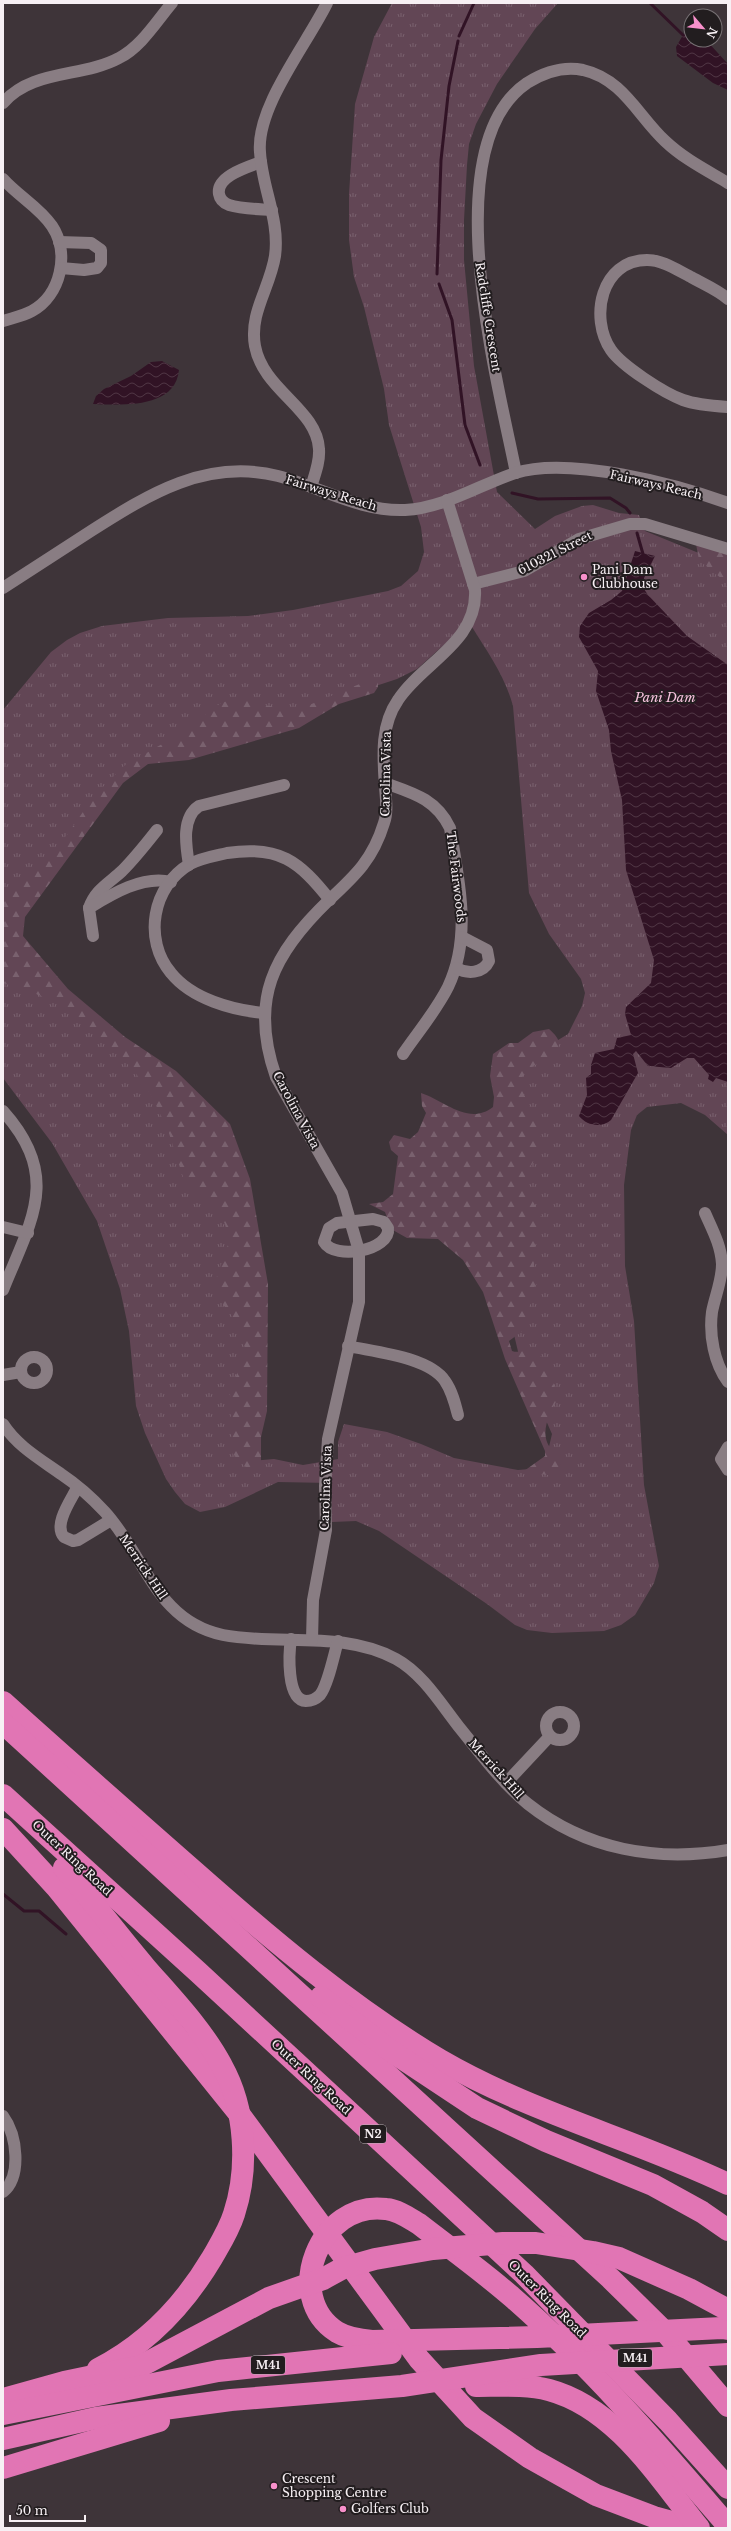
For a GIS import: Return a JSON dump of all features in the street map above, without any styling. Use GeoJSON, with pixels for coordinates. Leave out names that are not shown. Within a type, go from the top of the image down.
{"type":"FeatureCollection","features":[{"type":"Feature","properties":{"kind":"highway"},"geometry":{"type":"LineString","coordinates":[[3,1702],[247,1917],[312,1972],[358,2006],[440,2060],[500,2090],[564,2118],[728,2184]]}},
{"type":"Feature","properties":{"kind":"highway"},"geometry":{"type":"LineString","coordinates":[[3,1717],[74,1777],[329,2004],[392,2051],[477,2108],[546,2141],[653,2185],[702,2212],[728,2230]]}},
{"type":"Feature","properties":{"kind":"highway"},"geometry":{"type":"LineString","coordinates":[[3,1723],[610,2278],[667,2334],[728,2406]]}},
{"type":"Feature","properties":{"kind":"highway","name":"Outer Ring Road"},"geometry":{"type":"LineString","coordinates":[[3,1795],[210,1983],[524,2274],[668,2421],[728,2488]]}},
{"type":"Feature","properties":{"kind":"highway"},"geometry":{"type":"LineString","coordinates":[[3,1804],[52,1854],[192,2022],[223,2067],[240,2117],[242,2156],[240,2189],[234,2214],[224,2237],[202,2275],[159,2326],[121,2356],[81,2378]]}},
{"type":"Feature","properties":{"kind":"highway"},"geometry":{"type":"LineString","coordinates":[[3,1829],[56,1888],[237,2111],[420,2359],[473,2418],[530,2458],[596,2495],[654,2517],[694,2528]]}},
{"type":"Feature","properties":{"kind":"highway"},"geometry":{"type":"LineString","coordinates":[[537,2338],[393,2342],[354,2339],[336,2332],[323,2319],[315,2304],[311,2287],[311,2269],[316,2251],[324,2235],[336,2222],[354,2213],[386,2209],[404,2214],[419,2224],[511,2297],[535,2319],[607,2390],[728,2526]]}},
{"type":"Feature","properties":{"kind":"highway"},"geometry":{"type":"LineString","coordinates":[[3,2399],[81,2378],[141,2366],[269,2298],[322,2279],[343,2268],[375,2258],[472,2245],[536,2244],[619,2258],[690,2289],[728,2310]]}},
{"type":"Feature","properties":{"kind":"highway","name":"M41"},"geometry":{"type":"LineString","coordinates":[[3,2414],[218,2371],[537,2338],[728,2328]]}},
{"type":"Feature","properties":{"kind":"highway","name":"M41"},"geometry":{"type":"LineString","coordinates":[[3,2439],[96,2418],[231,2400],[402,2386],[541,2365],[728,2354]]}},
{"type":"Feature","properties":{"kind":"highway"},"geometry":{"type":"LineString","coordinates":[[402,2386],[534,2387],[549,2390],[579,2402],[611,2425],[633,2447],[700,2528]]}},
{"type":"Feature","properties":{"kind":"highway"},"geometry":{"type":"LineString","coordinates":[[3,2468],[231,2400]]}},
{"type":"Feature","properties":{"kind":"street"},"geometry":{"type":"LineString","coordinates":[[3,103],[18,90],[43,79],[102,65],[119,58],[142,40],[172,3]]}},
{"type":"Feature","properties":{"kind":"street"},"geometry":{"type":"LineString","coordinates":[[311,487],[319,454],[314,430],[306,416],[270,379],[261,365],[255,346],[254,323],[257,307],[275,258],[277,237],[261,162],[262,129],[269,107],[327,3]]}},
{"type":"Feature","properties":{"kind":"street","name":"Radcliffe Crescent"},"geometry":{"type":"LineString","coordinates":[[516,473],[489,335],[479,268],[479,182],[484,152],[494,126],[506,103],[519,88],[548,72],[565,69],[582,70],[600,76],[628,96],[650,125],[678,153],[728,183]]}},
{"type":"Feature","properties":{"kind":"street"},"geometry":{"type":"LineString","coordinates":[[261,162],[223,181],[218,192],[219,197],[222,202],[236,207],[272,210]]}},
{"type":"Feature","properties":{"kind":"street"},"geometry":{"type":"LineString","coordinates":[[3,179],[47,220],[59,242],[61,268],[54,288],[40,305],[32,311],[3,321]]}},
{"type":"Feature","properties":{"kind":"street"},"geometry":{"type":"LineString","coordinates":[[59,242],[90,243],[101,250],[103,256],[97,268],[92,270],[61,268]]}},
{"type":"Feature","properties":{"kind":"street"},"geometry":{"type":"LineString","coordinates":[[728,299],[659,261],[637,260],[626,265],[613,274],[604,286],[600,301],[600,318],[604,337],[611,351],[621,361],[682,399],[728,407]]}},
{"type":"Feature","properties":{"kind":"street","name":"Fairways Reach"},"geometry":{"type":"LineString","coordinates":[[3,588],[138,501],[176,482],[202,474],[250,471],[278,476],[358,504],[386,510],[426,508],[516,473],[555,468],[583,470],[653,482],[728,503]]}},
{"type":"Feature","properties":{"kind":"street","name":"Carolina Vista"},"geometry":{"type":"LineString","coordinates":[[312,1640],[314,1600],[326,1530],[325,1486],[328,1439],[359,1302],[360,1251],[352,1221],[342,1193],[276,1077],[269,1056],[264,1013],[272,975],[290,942],[330,900],[349,883],[372,855],[385,821],[387,805],[384,732],[391,713],[409,686],[444,655],[460,634],[475,606],[474,584],[447,500]]}},
{"type":"Feature","properties":{"kind":"street","name":"610321 Street"},"geometry":{"type":"LineString","coordinates":[[474,584],[524,571],[579,539],[630,524],[645,524],[728,549]]}},
{"type":"Feature","properties":{"kind":"street","name":"The Fairwoods"},"geometry":{"type":"LineString","coordinates":[[385,783],[421,795],[437,808],[446,819],[450,828],[461,902],[462,937],[456,968],[447,988],[403,1054]]}},
{"type":"Feature","properties":{"kind":"street"},"geometry":{"type":"LineString","coordinates":[[189,865],[186,828],[190,815],[194,809],[199,806],[284,785]]}},
{"type":"Feature","properties":{"kind":"street"},"geometry":{"type":"LineString","coordinates":[[93,936],[89,908],[92,899],[100,888],[121,872],[157,830]]}},
{"type":"Feature","properties":{"kind":"street"},"geometry":{"type":"LineString","coordinates":[[264,1013],[243,1011],[200,995],[189,990],[170,973],[158,951],[154,922],[162,894],[171,882],[189,865],[209,856],[262,850],[286,857],[297,864],[330,900]]}},
{"type":"Feature","properties":{"kind":"street"},"geometry":{"type":"LineString","coordinates":[[89,908],[110,895],[141,883],[162,879],[171,882]]}},
{"type":"Feature","properties":{"kind":"street","name":"The Fairwoods"},"geometry":{"type":"LineString","coordinates":[[456,968],[466,971],[478,971],[485,967],[489,961],[487,950],[462,937]]}},
{"type":"Feature","properties":{"kind":"street"},"geometry":{"type":"LineString","coordinates":[[3,1111],[18,1128],[29,1146],[36,1169],[36,1200],[28,1233],[8,1264],[3,1290]]}},
{"type":"Feature","properties":{"kind":"street"},"geometry":{"type":"LineString","coordinates":[[705,1213],[720,1250],[721,1279],[712,1312],[711,1330],[718,1361],[728,1382]]}},
{"type":"Feature","properties":{"kind":"street"},"geometry":{"type":"LineString","coordinates":[[352,1221],[381,1221],[388,1228],[388,1232],[383,1241],[360,1251],[338,1252],[330,1249],[324,1242],[329,1228],[337,1223],[352,1221]]}},
{"type":"Feature","properties":{"kind":"street"},"geometry":{"type":"LineString","coordinates":[[3,1227],[28,1233]]}},
{"type":"Feature","properties":{"kind":"street"},"geometry":{"type":"LineString","coordinates":[[348,1346],[428,1366],[444,1379],[450,1388],[458,1415]]}},
{"type":"Feature","properties":{"kind":"street"},"geometry":{"type":"LineString","coordinates":[[3,1375],[20,1372]]}},
{"type":"Feature","properties":{"kind":"street","name":"Merrick Hill"},"geometry":{"type":"LineString","coordinates":[[3,1424],[9,1434],[29,1452],[64,1476],[111,1520],[161,1597],[187,1620],[223,1635],[338,1641],[376,1650],[397,1659],[416,1674],[506,1783],[528,1804],[552,1820],[577,1834],[613,1848],[669,1856],[728,1850]]}},
{"type":"Feature","properties":{"kind":"street"},"geometry":{"type":"LineString","coordinates":[[728,1448],[721,1459],[728,1470]]}},
{"type":"Feature","properties":{"kind":"street"},"geometry":{"type":"LineString","coordinates":[[77,1488],[61,1520],[59,1528],[64,1538],[73,1541],[78,1540],[111,1520]]}},
{"type":"Feature","properties":{"kind":"street"},"geometry":{"type":"LineString","coordinates":[[291,1639],[288,1661],[292,1684],[299,1698],[306,1701],[316,1699],[323,1691],[338,1641]]}},
{"type":"Feature","properties":{"kind":"street"},"geometry":{"type":"LineString","coordinates":[[506,1783],[550,1736]]}},
{"type":"Feature","properties":{"kind":"street"},"geometry":{"type":"LineString","coordinates":[[3,2116],[8,2124],[12,2142],[15,2171],[13,2181],[3,2192]]}},
{"type":"Feature","properties":{"kind":"green space"},"geometry":{"type":"Polygon","coordinates":[[[392,3],[558,3],[535,29],[497,84],[476,124],[469,144],[464,220],[464,260],[474,366],[497,492],[535,529],[555,516],[582,506],[593,505],[619,513],[639,515],[645,531],[706,556],[728,570],[728,1135],[705,1115],[681,1103],[647,1107],[637,1115],[631,1130],[624,1185],[625,1266],[634,1321],[644,1485],[659,1566],[654,1583],[635,1615],[621,1625],[604,1631],[552,1633],[527,1630],[515,1625],[487,1604],[379,1531],[356,1521],[332,1522],[331,1483],[278,1482],[225,1507],[200,1512],[185,1504],[166,1479],[145,1433],[136,1406],[129,1331],[120,1289],[97,1221],[52,1143],[3,1078],[3,710],[51,652],[67,640],[80,633],[102,626],[168,618],[248,616],[293,610],[388,591],[401,586],[418,571],[424,552],[421,527],[389,425],[384,389],[364,307],[354,277],[349,240],[349,194],[355,104],[374,37],[392,3]],[[472,627],[456,634],[417,669],[397,679],[166,755],[123,776],[11,932],[111,1036],[244,1207],[250,1461],[274,1459],[303,1465],[338,1459],[338,1442],[344,1424],[387,1432],[454,1458],[518,1470],[530,1469],[542,1462],[548,1451],[552,1434],[521,1364],[511,1322],[507,1086],[545,1048],[568,1034],[582,1006],[585,993],[581,979],[549,934],[529,893],[513,706],[501,675],[472,627]]]}},
{"type":"Feature","properties":{"kind":"green space"},"geometry":{"type":"Polygon","coordinates":[[[696,544],[728,554],[728,584],[699,560],[696,544]]]}},
{"type":"Feature","properties":{"kind":"green space"},"geometry":{"type":"Polygon","coordinates":[[[374,678],[378,681],[378,687],[374,693],[339,704],[299,728],[189,760],[148,764],[123,783],[25,917],[23,936],[68,989],[125,1037],[176,1071],[230,1124],[250,1179],[268,1284],[267,1411],[261,1437],[261,1462],[247,1468],[232,1453],[230,1393],[246,1349],[231,1314],[219,1300],[215,1282],[229,1242],[225,1224],[218,1211],[184,1180],[168,1130],[150,1093],[132,1068],[71,1010],[32,992],[3,983],[3,894],[15,889],[67,835],[94,796],[124,766],[176,736],[221,703],[236,698],[269,706],[302,708],[374,678]]]}},
{"type":"Feature","properties":{"kind":"green space"},"geometry":{"type":"Polygon","coordinates":[[[549,1029],[558,1039],[558,1051],[527,1070],[519,1082],[537,1124],[541,1140],[539,1151],[524,1179],[523,1184],[545,1223],[534,1251],[536,1285],[529,1293],[531,1316],[529,1326],[509,1341],[512,1351],[518,1352],[534,1350],[538,1352],[549,1371],[558,1398],[546,1424],[545,1431],[548,1445],[565,1460],[564,1465],[556,1474],[547,1475],[524,1471],[545,1456],[545,1451],[505,1359],[483,1292],[463,1260],[438,1239],[407,1238],[391,1229],[385,1212],[369,1204],[383,1202],[393,1194],[398,1156],[391,1150],[389,1142],[394,1135],[410,1139],[418,1132],[426,1113],[422,1106],[421,1093],[466,1113],[475,1114],[484,1112],[493,1107],[494,1097],[490,1076],[493,1054],[509,1043],[518,1043],[533,1032],[549,1029]]]}},
{"type":"Feature","properties":{"kind":"water"},"geometry":{"type":"Polygon","coordinates":[[[683,35],[683,48],[713,48],[728,64],[728,90],[713,83],[677,56],[676,47],[683,35]]]}},
{"type":"Feature","properties":{"kind":"water"},"geometry":{"type":"Polygon","coordinates":[[[162,361],[179,370],[175,383],[168,392],[158,398],[145,402],[118,405],[93,404],[96,396],[104,389],[131,376],[151,362],[162,361]]]}},
{"type":"Feature","properties":{"kind":"water","name":"Pani Dam"},"geometry":{"type":"Polygon","coordinates":[[[635,551],[655,556],[644,578],[644,589],[648,595],[687,636],[728,665],[728,1082],[716,1078],[713,1082],[708,1079],[709,1075],[694,1058],[687,1058],[671,1068],[648,1066],[636,1051],[633,1054],[638,1073],[611,1120],[607,1123],[595,1125],[586,1122],[579,1116],[587,1095],[586,1078],[591,1074],[591,1065],[595,1053],[614,1049],[617,1038],[631,1035],[625,1014],[626,1007],[651,983],[654,960],[626,870],[622,800],[611,751],[609,730],[596,691],[598,671],[579,637],[580,626],[589,613],[611,600],[622,591],[635,551]]]}},
{"type":"Feature","properties":{"kind":"waterway"},"geometry":{"type":"LineString","coordinates":[[459,36],[474,3]]}},
{"type":"Feature","properties":{"kind":"waterway"},"geometry":{"type":"LineString","coordinates":[[650,3],[683,35]]}},
{"type":"Feature","properties":{"kind":"waterway"},"geometry":{"type":"LineString","coordinates":[[437,274],[441,160],[449,86],[458,41]]}},
{"type":"Feature","properties":{"kind":"waterway"},"geometry":{"type":"LineString","coordinates":[[439,284],[452,320],[465,425],[480,465]]}},
{"type":"Feature","properties":{"kind":"waterway"},"geometry":{"type":"LineString","coordinates":[[512,493],[538,499],[610,498],[626,508],[630,513]]}},
{"type":"Feature","properties":{"kind":"waterway"},"geometry":{"type":"LineString","coordinates":[[637,533],[643,554]]}},
{"type":"Feature","properties":{"kind":"waterway"},"geometry":{"type":"LineString","coordinates":[[3,1894],[24,1911],[39,1911],[66,1934]]}},
{"type":"Feature","properties":{"kind":"place","name":"Pani Dam Clubhouse"},"geometry":{"type":"Point","coordinates":[584,577]}},
{"type":"Feature","properties":{"kind":"place","name":"Crescent Shopping Centre"},"geometry":{"type":"Point","coordinates":[274,2486]}},
{"type":"Feature","properties":{"kind":"place","name":"Golfers Club"},"geometry":{"type":"Point","coordinates":[343,2509]}}]}
